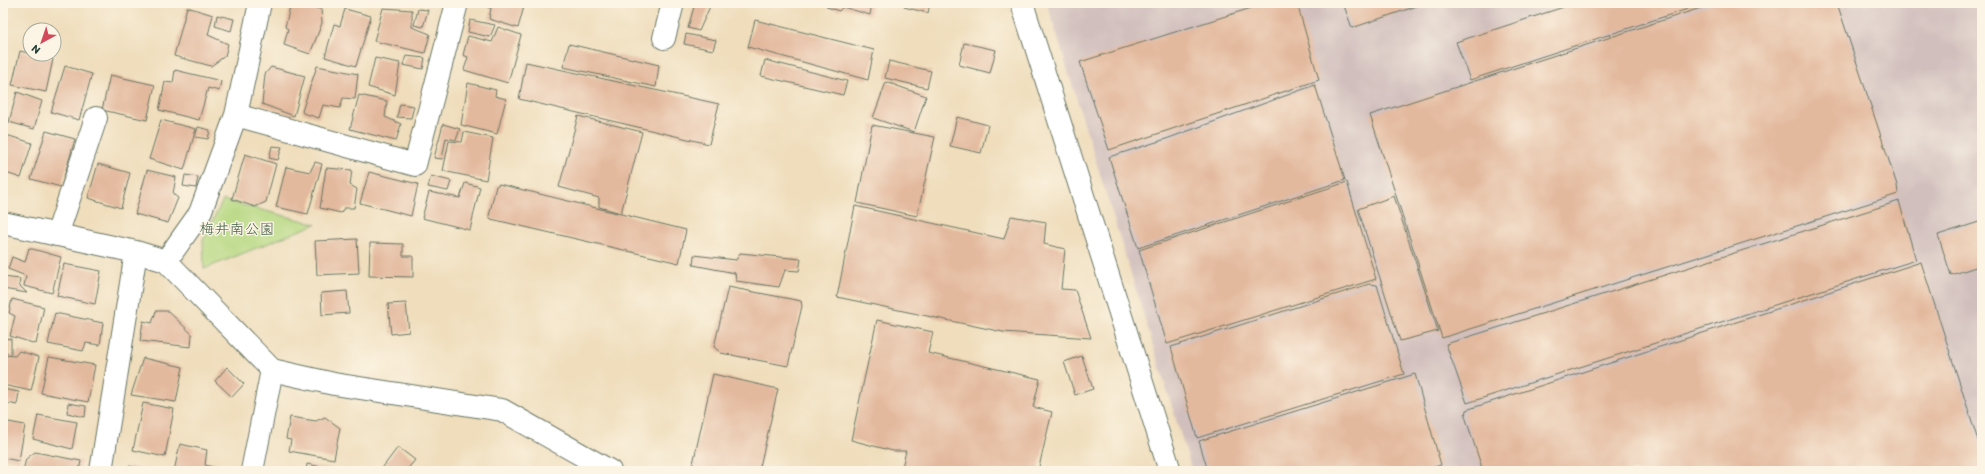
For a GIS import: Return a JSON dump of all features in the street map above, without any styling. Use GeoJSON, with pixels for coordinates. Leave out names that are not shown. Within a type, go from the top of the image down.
{"type":"FeatureCollection","features":[{"type":"Feature","properties":{"kind":"street"},"geometry":{"type":"LineString","coordinates":[[166,261],[200,213],[236,115],[260,3]]}},
{"type":"Feature","properties":{"kind":"street"},"geometry":{"type":"LineString","coordinates":[[236,115],[415,165],[457,3]]}},
{"type":"Feature","properties":{"kind":"street"},"geometry":{"type":"LineString","coordinates":[[664,38],[673,3]]}},
{"type":"Feature","properties":{"kind":"street"},"geometry":{"type":"LineString","coordinates":[[1022,3],[1170,471]]}},
{"type":"Feature","properties":{"kind":"street"},"geometry":{"type":"LineString","coordinates":[[57,235],[96,118]]}},
{"type":"Feature","properties":{"kind":"street"},"geometry":{"type":"LineString","coordinates":[[3,223],[136,252],[166,261],[272,370],[334,384],[502,410],[601,469]]}},
{"type":"Feature","properties":{"kind":"street"},"geometry":{"type":"LineString","coordinates":[[101,471],[136,252]]}},
{"type":"Feature","properties":{"kind":"street"},"geometry":{"type":"LineString","coordinates":[[252,471],[272,370]]}},
{"type":"Feature","properties":{"kind":"shaded area"},"geometry":{"type":"Polygon","coordinates":[[[1047,3],[1982,3],[1982,471],[1192,471],[1047,3]]]}},
{"type":"Feature","properties":{"kind":"green space","name":"梅井南公園"},"geometry":{"type":"Polygon","coordinates":[[[223,200],[316,224],[204,269],[203,240],[223,200]]]}},
{"type":"Feature","properties":{"kind":"building"},"geometry":{"type":"Polygon","coordinates":[[[291,3],[321,9],[322,23],[310,54],[284,45],[288,29],[285,27],[291,3]]]}},
{"type":"Feature","properties":{"kind":"building"},"geometry":{"type":"Polygon","coordinates":[[[482,3],[525,3],[518,28],[489,19],[491,8],[481,5],[482,3]]]}},
{"type":"Feature","properties":{"kind":"building"},"geometry":{"type":"Polygon","coordinates":[[[695,3],[711,4],[699,31],[688,28],[695,3]]]}},
{"type":"Feature","properties":{"kind":"building"},"geometry":{"type":"Polygon","coordinates":[[[827,3],[872,3],[870,15],[843,7],[839,11],[827,7],[827,3]]]}},
{"type":"Feature","properties":{"kind":"building"},"geometry":{"type":"Polygon","coordinates":[[[905,3],[930,3],[928,13],[904,7],[905,3]]]}},
{"type":"Feature","properties":{"kind":"building"},"geometry":{"type":"Polygon","coordinates":[[[1267,3],[1297,3],[1319,80],[1109,150],[1080,62],[1267,3]]]}},
{"type":"Feature","properties":{"kind":"building"},"geometry":{"type":"Polygon","coordinates":[[[1343,3],[1426,3],[1352,28],[1343,3]]]}},
{"type":"Feature","properties":{"kind":"building"},"geometry":{"type":"Polygon","coordinates":[[[1576,3],[1706,3],[1470,80],[1456,42],[1576,3]]]}},
{"type":"Feature","properties":{"kind":"building"},"geometry":{"type":"Polygon","coordinates":[[[1716,3],[1837,3],[1897,185],[1898,194],[1442,338],[1370,115],[1716,3]]]}},
{"type":"Feature","properties":{"kind":"building"},"geometry":{"type":"Polygon","coordinates":[[[187,7],[213,15],[208,35],[228,44],[225,56],[211,66],[174,56],[187,7]]]}},
{"type":"Feature","properties":{"kind":"building"},"geometry":{"type":"Polygon","coordinates":[[[383,8],[412,10],[412,27],[430,34],[425,53],[374,41],[383,8]]]}},
{"type":"Feature","properties":{"kind":"building"},"geometry":{"type":"Polygon","coordinates":[[[345,9],[371,16],[356,66],[325,57],[334,24],[340,26],[345,9]]]}},
{"type":"Feature","properties":{"kind":"building"},"geometry":{"type":"Polygon","coordinates":[[[418,9],[428,10],[423,27],[414,25],[418,9]]]}},
{"type":"Feature","properties":{"kind":"building"},"geometry":{"type":"Polygon","coordinates":[[[217,15],[234,19],[231,31],[215,26],[217,15]]]}},
{"type":"Feature","properties":{"kind":"building"},"geometry":{"type":"Polygon","coordinates":[[[470,20],[495,25],[490,37],[468,32],[470,20]]]}},
{"type":"Feature","properties":{"kind":"building"},"geometry":{"type":"Polygon","coordinates":[[[755,20],[874,50],[868,80],[748,47],[755,20]]]}},
{"type":"Feature","properties":{"kind":"building"},"geometry":{"type":"Polygon","coordinates":[[[498,27],[521,35],[508,83],[464,70],[468,57],[463,55],[468,36],[492,42],[498,27]]]}},
{"type":"Feature","properties":{"kind":"building"},"geometry":{"type":"Polygon","coordinates":[[[686,34],[716,40],[713,50],[684,44],[686,34]]]}},
{"type":"Feature","properties":{"kind":"building"},"geometry":{"type":"Polygon","coordinates":[[[964,43],[996,50],[990,73],[959,65],[964,43]]]}},
{"type":"Feature","properties":{"kind":"building"},"geometry":{"type":"Polygon","coordinates":[[[569,44],[659,65],[656,87],[563,67],[569,44]]]}},
{"type":"Feature","properties":{"kind":"building"},"geometry":{"type":"Polygon","coordinates":[[[20,51],[22,51],[22,62],[52,62],[46,92],[12,85],[20,51]]]}},
{"type":"Feature","properties":{"kind":"building"},"geometry":{"type":"Polygon","coordinates":[[[406,56],[425,58],[423,69],[403,65],[406,56]]]}},
{"type":"Feature","properties":{"kind":"building"},"geometry":{"type":"Polygon","coordinates":[[[375,58],[400,63],[395,95],[368,87],[375,58]]]}},
{"type":"Feature","properties":{"kind":"building"},"geometry":{"type":"Polygon","coordinates":[[[765,60],[847,81],[843,95],[761,76],[765,60]]]}},
{"type":"Feature","properties":{"kind":"building"},"geometry":{"type":"Polygon","coordinates":[[[889,61],[931,71],[927,88],[885,78],[889,61]]]}},
{"type":"Feature","properties":{"kind":"building"},"geometry":{"type":"Polygon","coordinates":[[[526,62],[719,104],[709,144],[519,99],[526,62]]]}},
{"type":"Feature","properties":{"kind":"building"},"geometry":{"type":"Polygon","coordinates":[[[65,66],[92,74],[79,120],[51,112],[65,66]]]}},
{"type":"Feature","properties":{"kind":"building"},"geometry":{"type":"Polygon","coordinates":[[[317,66],[358,74],[355,99],[343,98],[340,108],[323,105],[319,118],[303,113],[302,111],[317,66]]]}},
{"type":"Feature","properties":{"kind":"building"},"geometry":{"type":"Polygon","coordinates":[[[271,67],[305,76],[294,116],[262,104],[265,74],[271,67]]]}},
{"type":"Feature","properties":{"kind":"building"},"geometry":{"type":"Polygon","coordinates":[[[175,70],[221,81],[219,91],[208,88],[199,120],[159,110],[165,82],[173,83],[175,70]]]}},
{"type":"Feature","properties":{"kind":"building"},"geometry":{"type":"Polygon","coordinates":[[[110,75],[155,85],[147,120],[102,110],[110,75]]]}},
{"type":"Feature","properties":{"kind":"building"},"geometry":{"type":"Polygon","coordinates":[[[886,82],[926,96],[914,132],[873,118],[886,82]]]}},
{"type":"Feature","properties":{"kind":"building"},"geometry":{"type":"Polygon","coordinates":[[[468,83],[496,90],[495,96],[506,99],[497,134],[461,125],[468,83]]]}},
{"type":"Feature","properties":{"kind":"building"},"geometry":{"type":"Polygon","coordinates":[[[1315,85],[1345,180],[1138,248],[1109,157],[1166,139],[1315,85]]]}},
{"type":"Feature","properties":{"kind":"building"},"geometry":{"type":"Polygon","coordinates":[[[17,92],[42,101],[34,129],[9,122],[17,92]]]}},
{"type":"Feature","properties":{"kind":"building"},"geometry":{"type":"Polygon","coordinates":[[[359,95],[387,101],[385,117],[401,124],[396,141],[350,129],[359,95]]]}},
{"type":"Feature","properties":{"kind":"building"},"geometry":{"type":"Polygon","coordinates":[[[400,104],[414,106],[411,118],[397,117],[400,104]]]}},
{"type":"Feature","properties":{"kind":"building"},"geometry":{"type":"Polygon","coordinates":[[[578,116],[642,132],[621,213],[599,207],[599,198],[559,187],[578,116]]]}},
{"type":"Feature","properties":{"kind":"building"},"geometry":{"type":"Polygon","coordinates":[[[957,117],[988,125],[981,153],[950,146],[957,117]]]}},
{"type":"Feature","properties":{"kind":"building"},"geometry":{"type":"Polygon","coordinates":[[[161,120],[196,129],[184,170],[149,159],[161,120]]]}},
{"type":"Feature","properties":{"kind":"building"},"geometry":{"type":"Polygon","coordinates":[[[443,124],[460,129],[456,140],[446,138],[442,159],[434,158],[443,124]]]}},
{"type":"Feature","properties":{"kind":"building"},"geometry":{"type":"Polygon","coordinates":[[[872,125],[935,137],[917,216],[857,203],[872,125]]]}},
{"type":"Feature","properties":{"kind":"building"},"geometry":{"type":"Polygon","coordinates":[[[198,127],[210,130],[208,139],[195,137],[198,127]]]}},
{"type":"Feature","properties":{"kind":"building"},"geometry":{"type":"Polygon","coordinates":[[[46,131],[75,139],[61,187],[31,179],[46,131]]]}},
{"type":"Feature","properties":{"kind":"building"},"geometry":{"type":"Polygon","coordinates":[[[464,132],[493,138],[486,180],[443,171],[449,141],[462,142],[464,132]]]}},
{"type":"Feature","properties":{"kind":"building"},"geometry":{"type":"Polygon","coordinates":[[[3,134],[32,143],[21,178],[3,172],[3,134]]]}},
{"type":"Feature","properties":{"kind":"building"},"geometry":{"type":"Polygon","coordinates":[[[272,146],[282,147],[278,160],[269,158],[272,146]]]}},
{"type":"Feature","properties":{"kind":"building"},"geometry":{"type":"Polygon","coordinates":[[[245,154],[276,164],[266,202],[255,207],[232,199],[245,154]]]}},
{"type":"Feature","properties":{"kind":"building"},"geometry":{"type":"Polygon","coordinates":[[[315,162],[322,164],[308,214],[276,207],[286,167],[310,172],[315,162]]]}},
{"type":"Feature","properties":{"kind":"building"},"geometry":{"type":"Polygon","coordinates":[[[98,164],[130,173],[121,208],[88,198],[98,164]]]}},
{"type":"Feature","properties":{"kind":"building"},"geometry":{"type":"Polygon","coordinates":[[[326,168],[352,170],[350,185],[357,189],[354,208],[344,208],[341,213],[320,208],[326,168]]]}},
{"type":"Feature","properties":{"kind":"building"},"geometry":{"type":"Polygon","coordinates":[[[147,170],[176,177],[173,194],[178,198],[168,223],[135,214],[147,170]]]}},
{"type":"Feature","properties":{"kind":"building"},"geometry":{"type":"Polygon","coordinates":[[[369,172],[418,184],[411,216],[360,203],[369,172]]]}},
{"type":"Feature","properties":{"kind":"building"},"geometry":{"type":"Polygon","coordinates":[[[185,175],[198,177],[196,188],[183,186],[185,175]]]}},
{"type":"Feature","properties":{"kind":"building"},"geometry":{"type":"Polygon","coordinates":[[[431,176],[451,181],[448,191],[428,187],[431,176]]]}},
{"type":"Feature","properties":{"kind":"building"},"geometry":{"type":"Polygon","coordinates":[[[1347,182],[1376,279],[1167,344],[1139,250],[1347,182]]]}},
{"type":"Feature","properties":{"kind":"building"},"geometry":{"type":"Polygon","coordinates":[[[465,183],[480,187],[470,230],[422,218],[429,192],[460,198],[465,183]]]}},
{"type":"Feature","properties":{"kind":"building"},"geometry":{"type":"Polygon","coordinates":[[[499,184],[686,230],[679,263],[491,219],[489,216],[496,186],[499,184]]]}},
{"type":"Feature","properties":{"kind":"building"},"geometry":{"type":"Polygon","coordinates":[[[1394,196],[1438,331],[1400,341],[1358,209],[1394,196]]]}},
{"type":"Feature","properties":{"kind":"building"},"geometry":{"type":"Polygon","coordinates":[[[1899,201],[1916,260],[1467,403],[1446,344],[1899,201]]]}},
{"type":"Feature","properties":{"kind":"building"},"geometry":{"type":"Polygon","coordinates":[[[855,206],[1004,239],[1011,216],[1046,222],[1044,244],[1065,249],[1061,289],[1075,290],[1091,338],[1003,332],[837,297],[855,206]]]}},
{"type":"Feature","properties":{"kind":"building"},"geometry":{"type":"Polygon","coordinates":[[[1982,221],[1982,265],[1951,275],[1938,235],[1982,221]]]}},
{"type":"Feature","properties":{"kind":"building"},"geometry":{"type":"Polygon","coordinates":[[[357,239],[359,273],[317,275],[315,241],[357,239]]]}},
{"type":"Feature","properties":{"kind":"building"},"geometry":{"type":"Polygon","coordinates":[[[370,243],[403,244],[403,256],[413,256],[413,277],[369,276],[370,243]]]}},
{"type":"Feature","properties":{"kind":"building"},"geometry":{"type":"Polygon","coordinates":[[[29,248],[61,257],[52,293],[24,286],[26,276],[8,269],[12,257],[25,262],[29,248]]]}},
{"type":"Feature","properties":{"kind":"building"},"geometry":{"type":"Polygon","coordinates":[[[740,253],[801,259],[799,271],[785,270],[779,287],[736,281],[735,273],[693,265],[694,255],[736,260],[740,253]]]}},
{"type":"Feature","properties":{"kind":"building"},"geometry":{"type":"Polygon","coordinates":[[[1921,262],[1982,453],[1982,471],[1483,471],[1465,416],[1466,410],[1921,262]]]}},
{"type":"Feature","properties":{"kind":"building"},"geometry":{"type":"Polygon","coordinates":[[[64,264],[101,271],[95,304],[57,296],[64,264]]]}},
{"type":"Feature","properties":{"kind":"building"},"geometry":{"type":"Polygon","coordinates":[[[3,277],[20,279],[19,285],[27,293],[3,289],[3,277]]]}},
{"type":"Feature","properties":{"kind":"building"},"geometry":{"type":"Polygon","coordinates":[[[1369,284],[1377,285],[1404,374],[1197,438],[1171,347],[1369,284]]]}},
{"type":"Feature","properties":{"kind":"building"},"geometry":{"type":"Polygon","coordinates":[[[728,287],[801,301],[802,306],[788,366],[721,353],[714,347],[728,287]]]}},
{"type":"Feature","properties":{"kind":"building"},"geometry":{"type":"Polygon","coordinates":[[[347,291],[349,313],[322,315],[321,293],[347,291]]]}},
{"type":"Feature","properties":{"kind":"building"},"geometry":{"type":"Polygon","coordinates":[[[12,299],[44,307],[36,344],[10,336],[15,316],[9,313],[12,299]]]}},
{"type":"Feature","properties":{"kind":"building"},"geometry":{"type":"Polygon","coordinates":[[[406,303],[409,332],[391,334],[388,304],[406,303]]]}},
{"type":"Feature","properties":{"kind":"building"},"geometry":{"type":"Polygon","coordinates":[[[156,311],[168,311],[192,334],[191,347],[140,341],[143,321],[152,323],[156,311]]]}},
{"type":"Feature","properties":{"kind":"building"},"geometry":{"type":"Polygon","coordinates":[[[55,313],[103,323],[100,345],[86,343],[83,351],[48,344],[55,313]]]}},
{"type":"Feature","properties":{"kind":"building"},"geometry":{"type":"Polygon","coordinates":[[[877,320],[933,332],[928,353],[1040,379],[1033,407],[1052,412],[1038,471],[901,471],[906,451],[893,451],[851,440],[877,320]]]}},
{"type":"Feature","properties":{"kind":"building"},"geometry":{"type":"Polygon","coordinates":[[[3,338],[11,339],[11,354],[3,352],[3,338]]]}},
{"type":"Feature","properties":{"kind":"building"},"geometry":{"type":"Polygon","coordinates":[[[19,351],[39,357],[31,391],[3,385],[4,355],[15,356],[19,351]]]}},
{"type":"Feature","properties":{"kind":"building"},"geometry":{"type":"Polygon","coordinates":[[[1082,356],[1093,389],[1075,395],[1064,362],[1082,356]]]}},
{"type":"Feature","properties":{"kind":"building"},"geometry":{"type":"Polygon","coordinates":[[[49,357],[95,365],[88,402],[41,393],[49,357]]]}},
{"type":"Feature","properties":{"kind":"building"},"geometry":{"type":"Polygon","coordinates":[[[143,358],[183,367],[176,402],[131,395],[143,358]]]}},
{"type":"Feature","properties":{"kind":"building"},"geometry":{"type":"Polygon","coordinates":[[[227,367],[244,384],[232,397],[215,381],[227,367]]]}},
{"type":"Feature","properties":{"kind":"building"},"geometry":{"type":"Polygon","coordinates":[[[713,374],[778,389],[759,471],[706,471],[692,468],[713,374]]]}},
{"type":"Feature","properties":{"kind":"building"},"geometry":{"type":"Polygon","coordinates":[[[1415,374],[1441,465],[1422,471],[1208,471],[1199,441],[1415,374]]]}},
{"type":"Feature","properties":{"kind":"building"},"geometry":{"type":"Polygon","coordinates":[[[3,389],[19,392],[17,405],[3,402],[3,389]]]}},
{"type":"Feature","properties":{"kind":"building"},"geometry":{"type":"Polygon","coordinates":[[[68,403],[86,406],[85,417],[67,413],[68,403]]]}},
{"type":"Feature","properties":{"kind":"building"},"geometry":{"type":"Polygon","coordinates":[[[143,403],[174,409],[165,457],[133,450],[143,403]]]}},
{"type":"Feature","properties":{"kind":"building"},"geometry":{"type":"Polygon","coordinates":[[[38,415],[77,422],[72,449],[33,439],[38,415]]]}},
{"type":"Feature","properties":{"kind":"building"},"geometry":{"type":"Polygon","coordinates":[[[290,417],[316,421],[325,417],[340,428],[334,459],[289,451],[291,440],[286,439],[290,417]]]}},
{"type":"Feature","properties":{"kind":"building"},"geometry":{"type":"Polygon","coordinates":[[[3,421],[25,425],[19,461],[3,458],[3,421]]]}},
{"type":"Feature","properties":{"kind":"building"},"geometry":{"type":"Polygon","coordinates":[[[180,444],[207,450],[205,465],[221,469],[221,471],[174,471],[180,444]]]}},
{"type":"Feature","properties":{"kind":"building"},"geometry":{"type":"Polygon","coordinates":[[[398,447],[415,460],[406,471],[380,471],[398,447]]]}},
{"type":"Feature","properties":{"kind":"building"},"geometry":{"type":"Polygon","coordinates":[[[35,452],[81,461],[79,471],[23,471],[26,459],[35,452]]]}},
{"type":"Feature","properties":{"kind":"building"},"geometry":{"type":"Polygon","coordinates":[[[307,464],[337,470],[337,471],[306,471],[307,464]]]}},
{"type":"Feature","properties":{"kind":"building"},"geometry":{"type":"Polygon","coordinates":[[[129,466],[147,470],[147,471],[128,471],[129,466]]]}}]}
